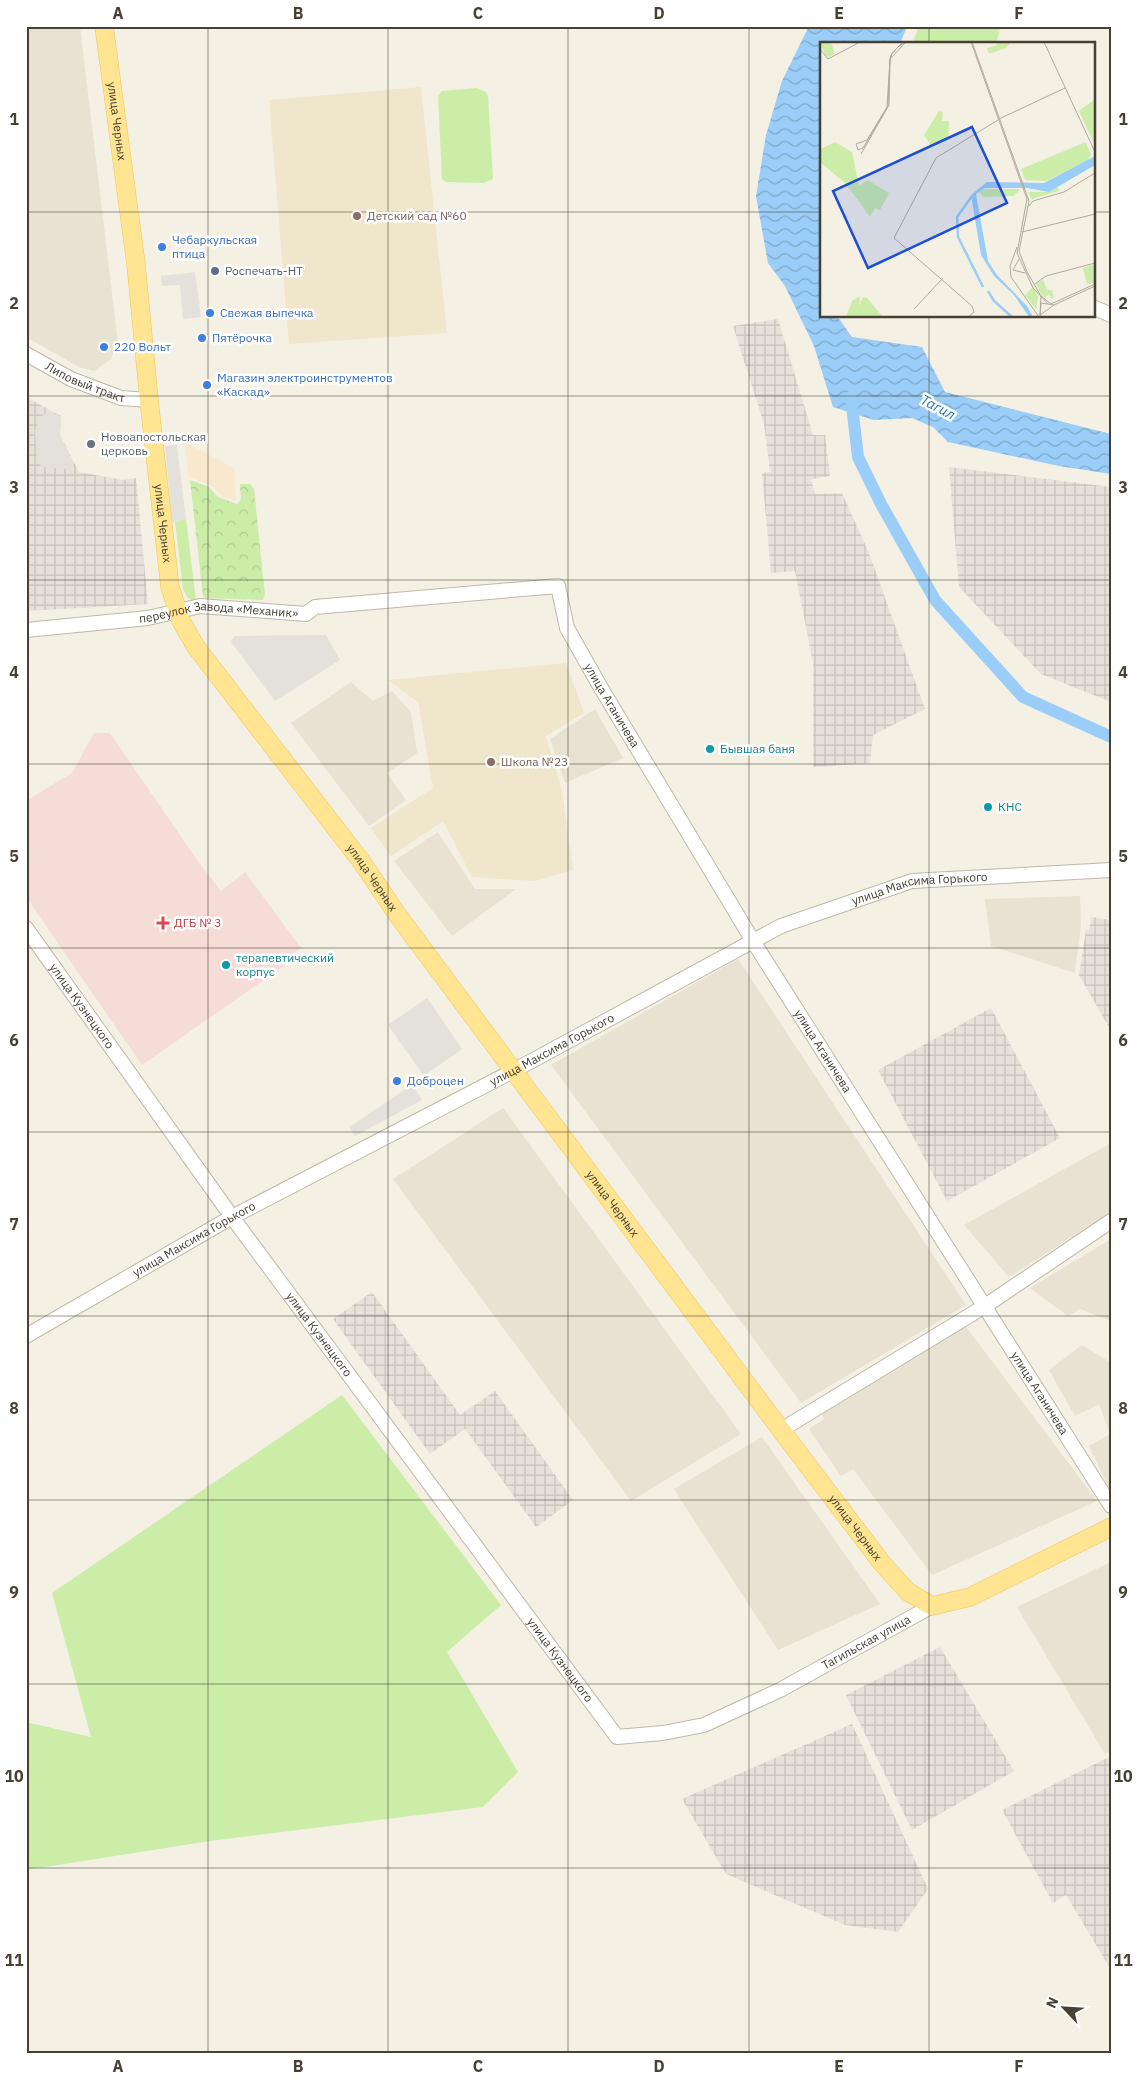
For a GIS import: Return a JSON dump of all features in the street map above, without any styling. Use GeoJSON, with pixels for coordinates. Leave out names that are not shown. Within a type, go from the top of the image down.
{"type":"FeatureCollection","features":[{"type":"Feature","properties":{"kind":"main road","name":"улица Черных"},"geometry":{"type":"LineString","coordinates":[[104,26],[136,264],[170,587],[180,621],[196,647],[361,861],[399,917],[515,1070],[780,1430],[902,1587],[915,1598],[932,1606]]}},
{"type":"Feature","properties":{"kind":"main road","name":"Тагильская улица"},"geometry":{"type":"LineString","coordinates":[[932,1606],[970,1597],[1111,1527]]}},
{"type":"Feature","properties":{"kind":"street"},"geometry":{"type":"LineString","coordinates":[[1094,307],[1111,315]]}},
{"type":"Feature","properties":{"kind":"street","name":"Липовый тракт"},"geometry":{"type":"LineString","coordinates":[[26,354],[79,382],[121,398],[149,400]]}},
{"type":"Feature","properties":{"kind":"street","name":"переулок Завода «Механик»"},"geometry":{"type":"LineString","coordinates":[[26,630],[148,618],[200,606],[306,614],[315,607],[558,586]]}},
{"type":"Feature","properties":{"kind":"street","name":"улица Аганичева"},"geometry":{"type":"LineString","coordinates":[[558,586],[567,628],[753,941],[1111,1506]]}},
{"type":"Feature","properties":{"kind":"street","name":"улица Максима Горького"},"geometry":{"type":"LineString","coordinates":[[26,1336],[232,1217],[515,1070],[781,926],[912,881],[1111,870]]}},
{"type":"Feature","properties":{"kind":"street","name":"улица Кузнецкого"},"geometry":{"type":"LineString","coordinates":[[26,928],[232,1217],[617,1737]]}},
{"type":"Feature","properties":{"kind":"street"},"geometry":{"type":"LineString","coordinates":[[780,1430],[985,1306],[1111,1221]]}},
{"type":"Feature","properties":{"kind":"street","name":"Тагильская улица"},"geometry":{"type":"LineString","coordinates":[[617,1737],[663,1733],[704,1725],[780,1690],[932,1606]]}},
{"type":"Feature","properties":{"kind":"shaded area"},"geometry":{"type":"Polygon","coordinates":[[[26,26],[80,26],[118,343],[111,359],[94,371],[79,367],[26,337],[26,26]]]}},
{"type":"Feature","properties":{"kind":"shaded area","name":"Детский сад №60"},"geometry":{"type":"Polygon","coordinates":[[[421,87],[447,333],[289,344],[269,100],[421,87]]]}},
{"type":"Feature","properties":{"kind":"shaded area"},"geometry":{"type":"Polygon","coordinates":[[[195,272],[201,317],[183,319],[180,285],[162,286],[161,276],[195,272]]]}},
{"type":"Feature","properties":{"kind":"shaded area"},"geometry":{"type":"Polygon","coordinates":[[[778,319],[813,435],[825,435],[830,476],[811,479],[815,494],[842,493],[869,553],[925,709],[873,735],[870,763],[813,767],[813,663],[795,571],[771,573],[762,473],[770,472],[764,424],[733,326],[778,319]]]}},
{"type":"Feature","properties":{"kind":"shaded area"},"geometry":{"type":"Polygon","coordinates":[[[26,397],[61,416],[60,435],[79,472],[123,480],[136,478],[148,604],[26,611],[26,397]]]}},
{"type":"Feature","properties":{"kind":"shaded area"},"geometry":{"type":"Polygon","coordinates":[[[48,411],[60,416],[60,435],[74,465],[70,469],[42,467],[37,460],[35,431],[40,418],[48,411]]]}},
{"type":"Feature","properties":{"kind":"shaded area"},"geometry":{"type":"Polygon","coordinates":[[[185,442],[234,468],[236,501],[221,495],[212,486],[188,476],[185,442]]]}},
{"type":"Feature","properties":{"kind":"shaded area"},"geometry":{"type":"Polygon","coordinates":[[[177,445],[186,519],[172,523],[165,446],[177,445]]]}},
{"type":"Feature","properties":{"kind":"shaded area"},"geometry":{"type":"Polygon","coordinates":[[[949,467],[1111,487],[1111,702],[1041,674],[959,587],[949,467]]]}},
{"type":"Feature","properties":{"kind":"shaded area"},"geometry":{"type":"Polygon","coordinates":[[[326,635],[340,660],[275,701],[231,642],[234,636],[326,635]]]}},
{"type":"Feature","properties":{"kind":"shaded area","name":"Школа №23"},"geometry":{"type":"Polygon","coordinates":[[[566,663],[584,713],[546,736],[562,791],[573,870],[535,881],[472,877],[443,821],[391,856],[371,828],[433,788],[418,702],[388,680],[566,663]]]}},
{"type":"Feature","properties":{"kind":"shaded area"},"geometry":{"type":"Polygon","coordinates":[[[351,682],[373,701],[392,691],[411,712],[417,753],[387,773],[406,800],[369,826],[291,723],[351,682]]]}},
{"type":"Feature","properties":{"kind":"shaded area"},"geometry":{"type":"Polygon","coordinates":[[[595,709],[623,758],[565,783],[550,739],[595,709]]]}},
{"type":"Feature","properties":{"kind":"shaded area","name":"ДГБ № 3"},"geometry":{"type":"Polygon","coordinates":[[[94,733],[110,733],[197,860],[221,891],[245,872],[301,948],[292,954],[294,959],[142,1065],[26,897],[26,801],[72,773],[94,733]]]}},
{"type":"Feature","properties":{"kind":"shaded area"},"geometry":{"type":"Polygon","coordinates":[[[438,832],[475,889],[516,889],[452,936],[394,861],[438,832]]]}},
{"type":"Feature","properties":{"kind":"shaded area"},"geometry":{"type":"Polygon","coordinates":[[[1080,896],[1081,925],[1075,973],[991,946],[985,899],[1080,896]]]}},
{"type":"Feature","properties":{"kind":"shaded area"},"geometry":{"type":"Polygon","coordinates":[[[1091,917],[1111,920],[1111,1031],[1079,975],[1086,930],[1089,930],[1091,917]]]}},
{"type":"Feature","properties":{"kind":"shaded area"},"geometry":{"type":"Polygon","coordinates":[[[738,959],[966,1305],[801,1403],[551,1065],[738,959]]]}},
{"type":"Feature","properties":{"kind":"shaded area"},"geometry":{"type":"Polygon","coordinates":[[[427,998],[462,1049],[424,1076],[388,1025],[427,998]]]}},
{"type":"Feature","properties":{"kind":"shaded area"},"geometry":{"type":"Polygon","coordinates":[[[991,1008],[1060,1138],[947,1201],[878,1070],[991,1008]]]}},
{"type":"Feature","properties":{"kind":"shaded area"},"geometry":{"type":"Polygon","coordinates":[[[412,1085],[422,1100],[355,1136],[349,1127],[412,1085]]]}},
{"type":"Feature","properties":{"kind":"shaded area"},"geometry":{"type":"Polygon","coordinates":[[[503,1108],[741,1434],[631,1501],[393,1179],[503,1108]]]}},
{"type":"Feature","properties":{"kind":"shaded area"},"geometry":{"type":"Polygon","coordinates":[[[1111,1143],[1111,1212],[1009,1277],[964,1225],[1111,1143]]]}},
{"type":"Feature","properties":{"kind":"shaded area"},"geometry":{"type":"Polygon","coordinates":[[[1111,1239],[1111,1321],[1080,1309],[1068,1316],[1030,1288],[1111,1239]]]}},
{"type":"Feature","properties":{"kind":"shaded area"},"geometry":{"type":"Polygon","coordinates":[[[372,1292],[460,1415],[495,1391],[573,1500],[536,1527],[465,1429],[430,1454],[333,1319],[372,1292]]]}},
{"type":"Feature","properties":{"kind":"shaded area"},"geometry":{"type":"Polygon","coordinates":[[[964,1324],[1097,1501],[932,1575],[853,1469],[841,1476],[809,1429],[824,1419],[820,1409],[964,1324]]]}},
{"type":"Feature","properties":{"kind":"shaded area"},"geometry":{"type":"Polygon","coordinates":[[[1082,1345],[1111,1363],[1111,1492],[1089,1446],[1110,1434],[1099,1404],[1075,1416],[1049,1370],[1082,1345]]]}},
{"type":"Feature","properties":{"kind":"shaded area"},"geometry":{"type":"Polygon","coordinates":[[[762,1437],[880,1604],[778,1650],[674,1489],[762,1437]]]}},
{"type":"Feature","properties":{"kind":"shaded area"},"geometry":{"type":"Polygon","coordinates":[[[1111,1562],[1111,1751],[1105,1754],[1017,1607],[1111,1562]]]}},
{"type":"Feature","properties":{"kind":"shaded area"},"geometry":{"type":"Polygon","coordinates":[[[940,1647],[1014,1771],[912,1830],[846,1695],[940,1647]]]}},
{"type":"Feature","properties":{"kind":"shaded area"},"geometry":{"type":"Polygon","coordinates":[[[852,1724],[928,1889],[898,1932],[845,1925],[726,1874],[682,1799],[852,1724]]]}},
{"type":"Feature","properties":{"kind":"shaded area"},"geometry":{"type":"Polygon","coordinates":[[[1111,1756],[1111,1970],[1066,1895],[1053,1903],[1002,1810],[1111,1756]]]}},
{"type":"Feature","properties":{"kind":"green space"},"geometry":{"type":"Polygon","coordinates":[[[919,26],[1001,26],[997,42],[913,42],[919,26]]]}},
{"type":"Feature","properties":{"kind":"green space"},"geometry":{"type":"Polygon","coordinates":[[[477,88],[486,92],[488,96],[493,179],[483,183],[446,182],[442,179],[438,96],[442,91],[477,88]]]}},
{"type":"Feature","properties":{"kind":"green space"},"geometry":{"type":"Polygon","coordinates":[[[190,480],[209,487],[218,497],[237,504],[241,499],[240,484],[250,484],[254,489],[265,595],[263,600],[205,598],[203,596],[190,480]]]}},
{"type":"Feature","properties":{"kind":"green space"},"geometry":{"type":"Polygon","coordinates":[[[186,519],[196,601],[192,601],[187,597],[183,589],[175,522],[186,519]]]}},
{"type":"Feature","properties":{"kind":"green space"},"geometry":{"type":"Polygon","coordinates":[[[342,1395],[501,1605],[447,1652],[518,1772],[483,1807],[210,1841],[26,1870],[26,1722],[91,1737],[52,1593],[342,1395]]]}},
{"type":"Feature","properties":{"kind":"water","name":"Тагил"},"geometry":{"type":"Polygon","coordinates":[[[809,26],[907,26],[901,42],[820,42],[820,318],[838,318],[852,337],[922,347],[945,392],[1111,434],[1111,474],[1059,466],[948,442],[933,427],[912,418],[874,420],[833,407],[814,346],[785,286],[768,263],[756,196],[766,135],[782,81],[809,26]]]}},
{"type":"Feature","properties":{"kind":"waterway"},"geometry":{"type":"LineString","coordinates":[[851,397],[858,457],[881,504],[935,600],[1023,697],[1111,737]]}},
{"type":"Feature","properties":{"kind":"place","name":"Детский сад №60"},"geometry":{"type":"Point","coordinates":[357,216]}},
{"type":"Feature","properties":{"kind":"place","name":"Чебаркульская птица"},"geometry":{"type":"Point","coordinates":[162,247]}},
{"type":"Feature","properties":{"kind":"place","name":"Роспечать-НТ"},"geometry":{"type":"Point","coordinates":[215,271]}},
{"type":"Feature","properties":{"kind":"place","name":"Свежая выпечка"},"geometry":{"type":"Point","coordinates":[210,313]}},
{"type":"Feature","properties":{"kind":"place","name":"Пятёрочка"},"geometry":{"type":"Point","coordinates":[202,338]}},
{"type":"Feature","properties":{"kind":"place","name":"220 Вольт"},"geometry":{"type":"Point","coordinates":[104,347]}},
{"type":"Feature","properties":{"kind":"place","name":"Магазин электроинструментов «Каскад»"},"geometry":{"type":"Point","coordinates":[207,385]}},
{"type":"Feature","properties":{"kind":"place","name":"Новоапостольская церковь"},"geometry":{"type":"Point","coordinates":[91,444]}},
{"type":"Feature","properties":{"kind":"place","name":"Бывшая баня"},"geometry":{"type":"Point","coordinates":[710,749]}},
{"type":"Feature","properties":{"kind":"place","name":"Школа №23"},"geometry":{"type":"Point","coordinates":[491,762]}},
{"type":"Feature","properties":{"kind":"place","name":"КНС"},"geometry":{"type":"Point","coordinates":[988,807]}},
{"type":"Feature","properties":{"kind":"place","name":"ДГБ № 3"},"geometry":{"type":"Point","coordinates":[163,923]}},
{"type":"Feature","properties":{"kind":"place","name":"терапевтический корпус"},"geometry":{"type":"Point","coordinates":[226,965]}},
{"type":"Feature","properties":{"kind":"place","name":"Доброцен"},"geometry":{"type":"Point","coordinates":[397,1081]}}]}
